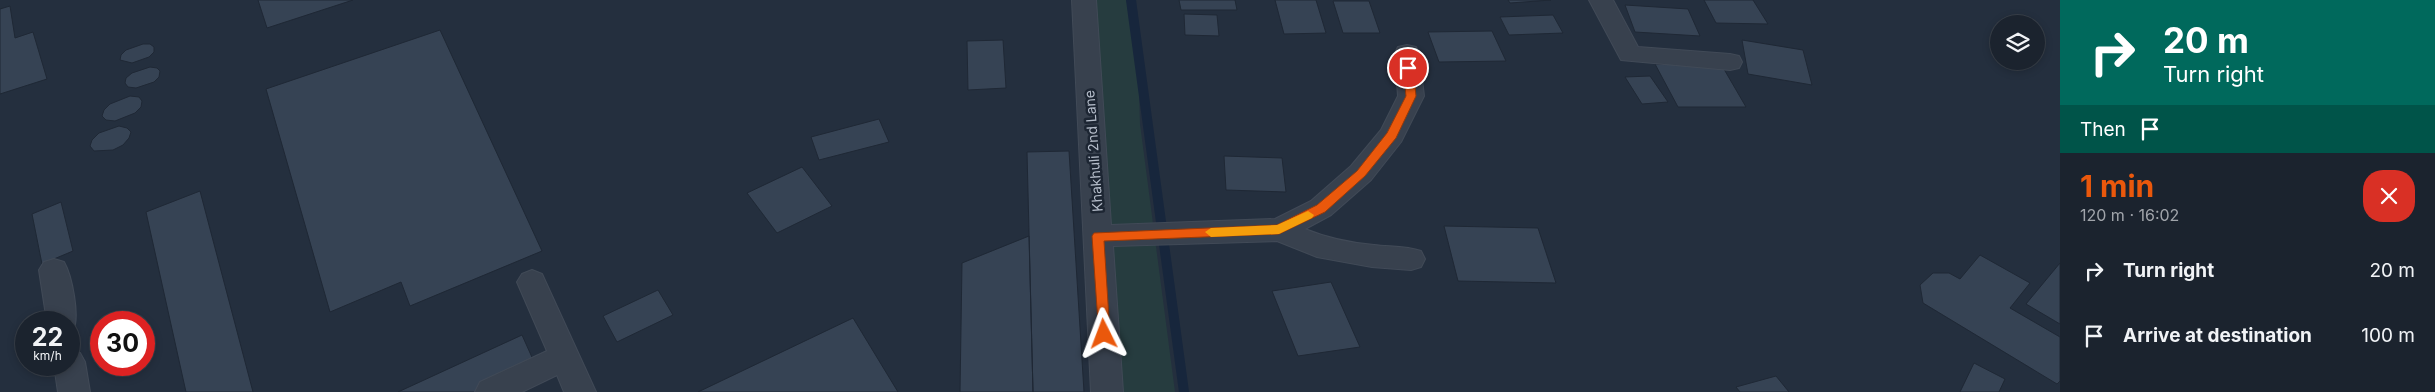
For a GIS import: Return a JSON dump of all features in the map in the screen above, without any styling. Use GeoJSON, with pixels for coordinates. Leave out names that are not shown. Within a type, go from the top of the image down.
{"type":"FeatureCollection","features":[{"type":"Feature","properties":{"kind":"street","name":"Khakhuli 2nd Lane"},"geometry":{"type":"LineString","coordinates":[[1084,0],[1107,392]]}},
{"type":"Feature","properties":{"kind":"street"},"geometry":{"type":"LineString","coordinates":[[1601,0],[1630,54],[1730,62]]}},
{"type":"Feature","properties":{"kind":"street"},"geometry":{"type":"LineString","coordinates":[[1279,230],[1321,208],[1361,174],[1392,135],[1411,96],[1406,53]]}},
{"type":"Feature","properties":{"kind":"street"},"geometry":{"type":"LineString","coordinates":[[1098,236],[1279,230],[1317,246],[1372,256],[1411,259]]}},
{"type":"Feature","properties":{"kind":"street"},"geometry":{"type":"LineString","coordinates":[[54,270],[60,311]]}},
{"type":"Feature","properties":{"kind":"street"},"geometry":{"type":"LineString","coordinates":[[532,282],[580,392]]}},
{"type":"Feature","properties":{"kind":"street"},"geometry":{"type":"LineString","coordinates":[[491,392],[564,357]]}},
{"type":"Feature","properties":{"kind":"street"},"geometry":{"type":"LineString","coordinates":[[71,376],[74,392]]}},
{"type":"Feature","properties":{"kind":"green space"},"geometry":{"type":"Polygon","coordinates":[[[1093,0],[1136,0],[1140,124],[1175,392],[1110,392],[1093,0]]]}},
{"type":"Feature","properties":{"kind":"building"},"geometry":{"type":"Polygon","coordinates":[[[258,0],[353,0],[267,28],[258,0]]]}},
{"type":"Feature","properties":{"kind":"building"},"geometry":{"type":"Polygon","coordinates":[[[1179,0],[1235,0],[1237,10],[1181,10],[1179,0]]]}},
{"type":"Feature","properties":{"kind":"building"},"geometry":{"type":"Polygon","coordinates":[[[1275,0],[1316,0],[1326,33],[1284,34],[1275,0]]]}},
{"type":"Feature","properties":{"kind":"building"},"geometry":{"type":"Polygon","coordinates":[[[1508,0],[1551,0],[1510,3],[1508,0]]]}},
{"type":"Feature","properties":{"kind":"building"},"geometry":{"type":"Polygon","coordinates":[[[1704,0],[1753,0],[1768,24],[1716,23],[1704,0]]]}},
{"type":"Feature","properties":{"kind":"building"},"geometry":{"type":"Polygon","coordinates":[[[1333,1],[1369,1],[1380,33],[1343,33],[1333,1]]]}},
{"type":"Feature","properties":{"kind":"building"},"geometry":{"type":"Polygon","coordinates":[[[1625,5],[1688,9],[1700,36],[1635,32],[1625,5]]]}},
{"type":"Feature","properties":{"kind":"building"},"geometry":{"type":"Polygon","coordinates":[[[10,6],[15,38],[33,32],[47,79],[0,94],[0,9],[10,6]]]}},
{"type":"Feature","properties":{"kind":"building"},"geometry":{"type":"Polygon","coordinates":[[[1184,14],[1217,15],[1219,36],[1185,35],[1184,14]]]}},
{"type":"Feature","properties":{"kind":"building"},"geometry":{"type":"Polygon","coordinates":[[[1553,15],[1563,33],[1509,35],[1500,17],[1553,15]]]}},
{"type":"Feature","properties":{"kind":"building"},"geometry":{"type":"Polygon","coordinates":[[[440,30],[542,251],[410,306],[401,282],[330,312],[266,89],[440,30]]]}},
{"type":"Feature","properties":{"kind":"building"},"geometry":{"type":"Polygon","coordinates":[[[1492,31],[1506,61],[1439,62],[1428,32],[1492,31]]]}},
{"type":"Feature","properties":{"kind":"building"},"geometry":{"type":"Polygon","coordinates":[[[1003,40],[1006,88],[968,90],[967,41],[1003,40]]]}},
{"type":"Feature","properties":{"kind":"building"},"geometry":{"type":"Polygon","coordinates":[[[1742,40],[1803,50],[1812,85],[1748,74],[1742,40]]]}},
{"type":"Feature","properties":{"kind":"building"},"geometry":{"type":"Polygon","coordinates":[[[143,44],[150,44],[154,47],[154,52],[149,57],[132,63],[120,60],[121,55],[126,50],[143,44]]]}},
{"type":"Feature","properties":{"kind":"building"},"geometry":{"type":"Polygon","coordinates":[[[1655,64],[1721,64],[1746,107],[1678,107],[1655,64]]]}},
{"type":"Feature","properties":{"kind":"building"},"geometry":{"type":"Polygon","coordinates":[[[150,67],[157,68],[160,71],[159,77],[154,82],[136,88],[128,87],[125,83],[126,78],[132,73],[150,67]]]}},
{"type":"Feature","properties":{"kind":"building"},"geometry":{"type":"Polygon","coordinates":[[[1650,76],[1668,102],[1642,104],[1625,77],[1650,76]]]}},
{"type":"Feature","properties":{"kind":"building"},"geometry":{"type":"Polygon","coordinates":[[[130,96],[139,97],[142,101],[141,107],[135,113],[115,121],[106,120],[102,116],[104,110],[110,104],[130,96]]]}},
{"type":"Feature","properties":{"kind":"building"},"geometry":{"type":"Polygon","coordinates":[[[879,119],[889,142],[819,160],[811,137],[879,119]]]}},
{"type":"Feature","properties":{"kind":"building"},"geometry":{"type":"Polygon","coordinates":[[[119,126],[127,128],[131,132],[123,145],[113,150],[94,151],[90,146],[92,140],[99,133],[119,126]]]}},
{"type":"Feature","properties":{"kind":"building"},"geometry":{"type":"Polygon","coordinates":[[[1069,151],[1084,392],[1033,392],[1027,152],[1069,151]]]}},
{"type":"Feature","properties":{"kind":"building"},"geometry":{"type":"Polygon","coordinates":[[[1224,156],[1282,158],[1286,192],[1226,190],[1224,156]]]}},
{"type":"Feature","properties":{"kind":"building"},"geometry":{"type":"Polygon","coordinates":[[[802,167],[832,206],[777,233],[747,193],[802,167]]]}},
{"type":"Feature","properties":{"kind":"building"},"geometry":{"type":"Polygon","coordinates":[[[200,191],[253,392],[186,392],[146,212],[200,191]]]}},
{"type":"Feature","properties":{"kind":"building"},"geometry":{"type":"Polygon","coordinates":[[[61,202],[73,251],[42,264],[32,214],[61,202]]]}},
{"type":"Feature","properties":{"kind":"building"},"geometry":{"type":"Polygon","coordinates":[[[1444,226],[1538,228],[1556,283],[1458,281],[1444,226]]]}},
{"type":"Feature","properties":{"kind":"building"},"geometry":{"type":"Polygon","coordinates":[[[1029,236],[1033,392],[960,392],[962,263],[1029,236]]]}},
{"type":"Feature","properties":{"kind":"building"},"geometry":{"type":"Polygon","coordinates":[[[1980,255],[2030,283],[2010,308],[2060,337],[2060,381],[2057,384],[1923,303],[1920,285],[1933,273],[1949,273],[1960,279],[1980,255]]]}},
{"type":"Feature","properties":{"kind":"building"},"geometry":{"type":"Polygon","coordinates":[[[2060,263],[2060,324],[2026,304],[2060,263]]]}},
{"type":"Feature","properties":{"kind":"building"},"geometry":{"type":"Polygon","coordinates":[[[1331,282],[1360,347],[1298,356],[1272,291],[1331,282]]]}},
{"type":"Feature","properties":{"kind":"building"},"geometry":{"type":"Polygon","coordinates":[[[658,290],[673,315],[617,342],[603,316],[658,290]]]}},
{"type":"Feature","properties":{"kind":"building"},"geometry":{"type":"Polygon","coordinates":[[[853,318],[898,392],[698,392],[853,318]]]}},
{"type":"Feature","properties":{"kind":"building"},"geometry":{"type":"Polygon","coordinates":[[[522,335],[535,364],[476,392],[398,392],[522,335]]]}},
{"type":"Feature","properties":{"kind":"building"},"geometry":{"type":"Polygon","coordinates":[[[1974,363],[2005,379],[1999,392],[1960,392],[1974,363]]]}},
{"type":"Feature","properties":{"kind":"building"},"geometry":{"type":"Polygon","coordinates":[[[1776,376],[1789,392],[1740,392],[1736,387],[1776,376]]]}},
{"type":"Feature","properties":{"kind":"waterway"},"geometry":{"type":"LineString","coordinates":[[1131,0],[1184,392]]}},
{"type":"Feature","properties":{"kind":"slow traffic"},"geometry":{"type":"LineString","coordinates":[[1211,232],[1279,230],[1308,215]]}},
{"type":"Feature","properties":{"kind":"route"},"geometry":{"type":"LineString","coordinates":[[1104,334],[1098,236],[1279,230],[1321,208],[1361,174],[1392,135],[1411,96],[1408,68]]}}]}
